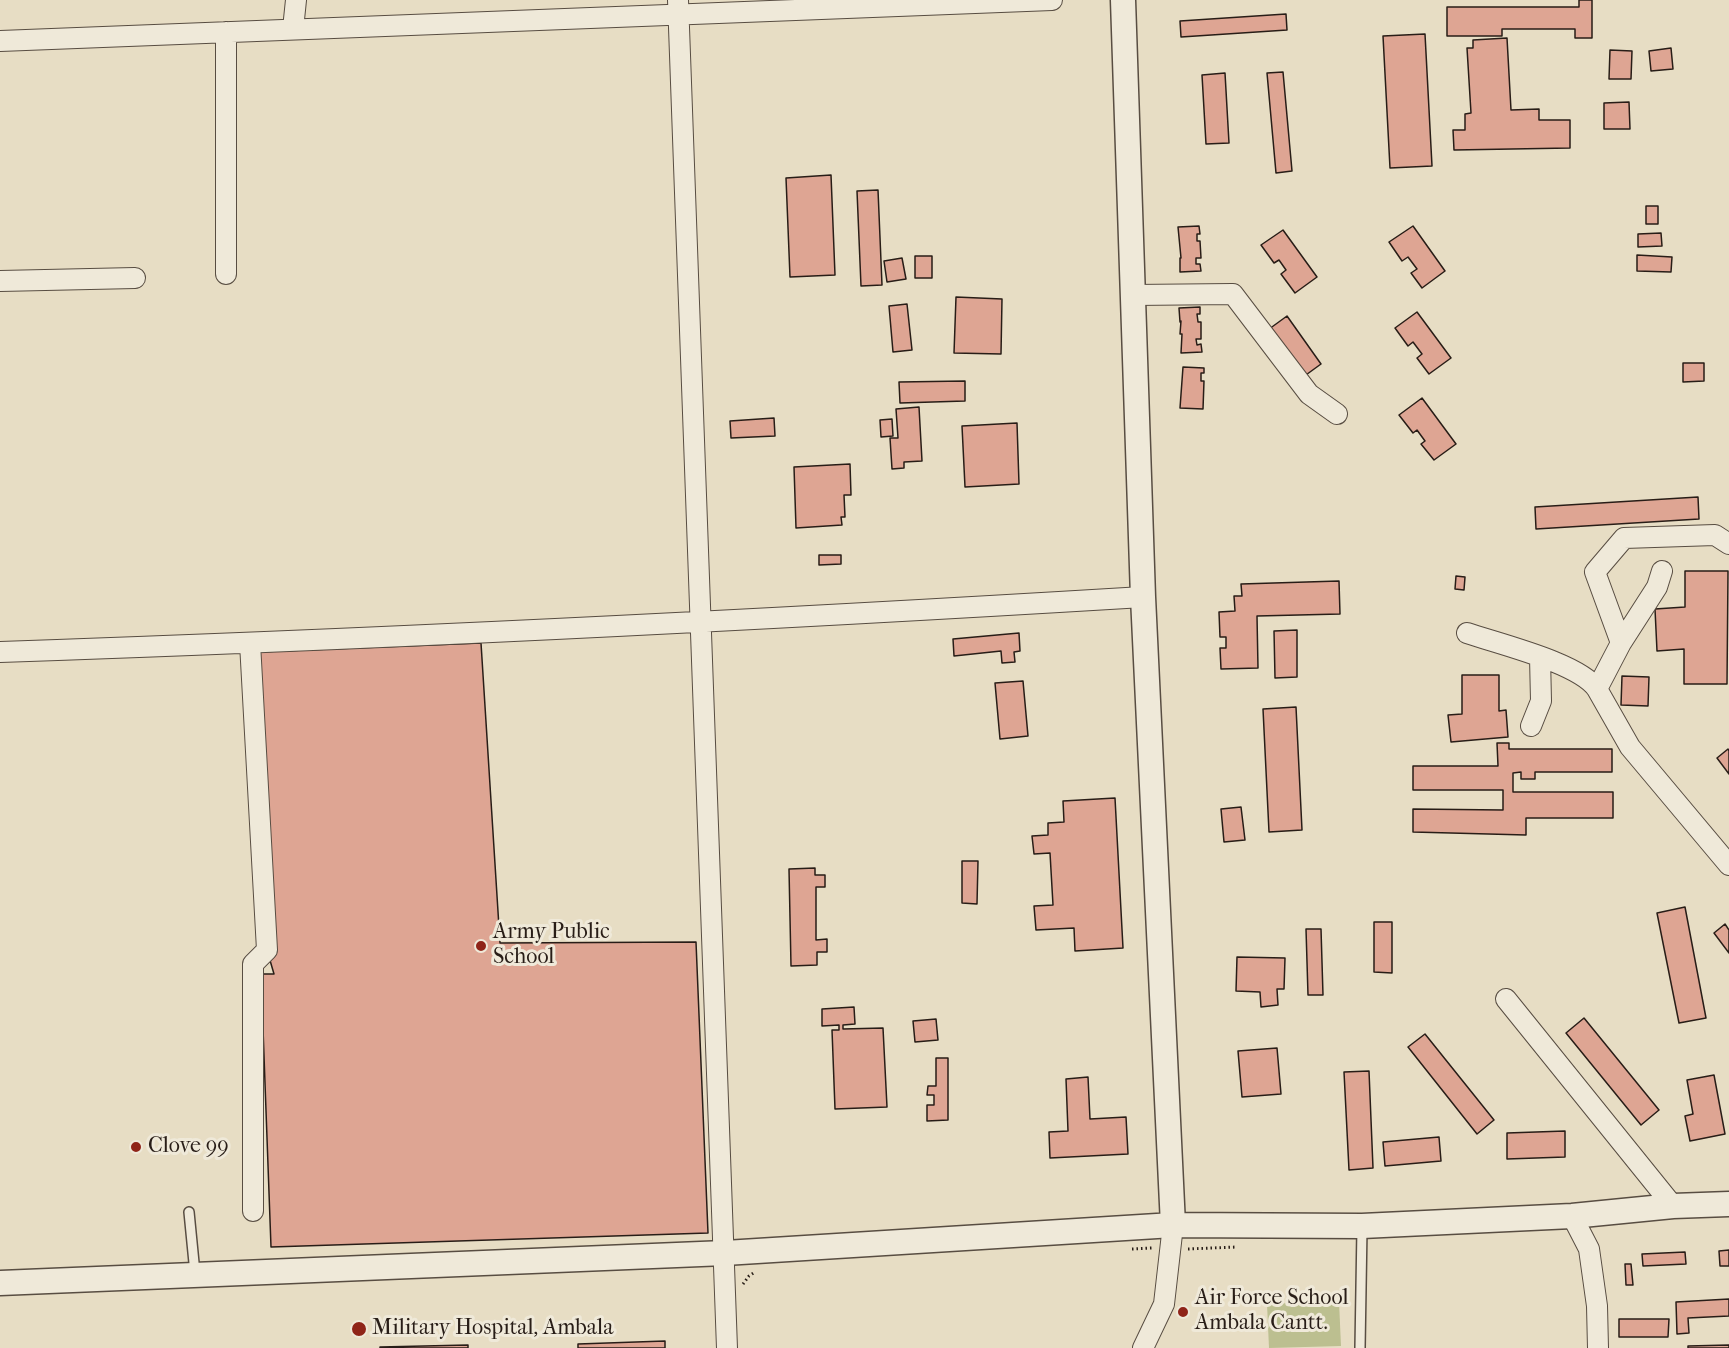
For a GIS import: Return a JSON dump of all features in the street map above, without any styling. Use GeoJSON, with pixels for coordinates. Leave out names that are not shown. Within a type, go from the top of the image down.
{"type":"FeatureCollection","features":[{"type":"Feature","properties":{"kind":"street"},"geometry":{"type":"LineString","coordinates":[[293,29],[296,0]]}},
{"type":"Feature","properties":{"kind":"street"},"geometry":{"type":"LineString","coordinates":[[0,41],[293,29],[678,7],[1052,0]]}},
{"type":"Feature","properties":{"kind":"street"},"geometry":{"type":"LineString","coordinates":[[1123,0],[1143,597],[1173,1225],[1164,1304],[1143,1348]]}},
{"type":"Feature","properties":{"kind":"street"},"geometry":{"type":"LineString","coordinates":[[678,7],[727,1348]]}},
{"type":"Feature","properties":{"kind":"street"},"geometry":{"type":"LineString","coordinates":[[226,32],[226,274]]}},
{"type":"Feature","properties":{"kind":"street"},"geometry":{"type":"LineString","coordinates":[[0,281],[135,278]]}},
{"type":"Feature","properties":{"kind":"street"},"geometry":{"type":"LineString","coordinates":[[1133,295],[1233,294],[1309,394],[1338,414]]}},
{"type":"Feature","properties":{"kind":"street"},"geometry":{"type":"LineString","coordinates":[[1621,643],[1595,572],[1624,538],[1715,535],[1729,544]]}},
{"type":"Feature","properties":{"kind":"street"},"geometry":{"type":"LineString","coordinates":[[1597,689],[1621,643],[1657,587],[1662,571]]}},
{"type":"Feature","properties":{"kind":"street"},"geometry":{"type":"LineString","coordinates":[[0,652],[250,644],[847,615],[1143,597]]}},
{"type":"Feature","properties":{"kind":"street"},"geometry":{"type":"LineString","coordinates":[[1467,633],[1568,667],[1591,680],[1630,747],[1729,865]]}},
{"type":"Feature","properties":{"kind":"street"},"geometry":{"type":"LineString","coordinates":[[250,644],[267,950],[253,964],[253,1211]]}},
{"type":"Feature","properties":{"kind":"street"},"geometry":{"type":"LineString","coordinates":[[1531,726],[1541,701],[1540,657]]}},
{"type":"Feature","properties":{"kind":"street"},"geometry":{"type":"LineString","coordinates":[[1506,999],[1673,1206]]}},
{"type":"Feature","properties":{"kind":"street"},"geometry":{"type":"LineString","coordinates":[[0,1283],[725,1253],[1173,1225],[1362,1226],[1572,1216],[1673,1206],[1729,1204]]}},
{"type":"Feature","properties":{"kind":"street"},"geometry":{"type":"LineString","coordinates":[[1572,1216],[1589,1249],[1597,1306],[1598,1348]]}},
{"type":"Feature","properties":{"kind":"lane"},"geometry":{"type":"LineString","coordinates":[[189,1212],[195,1275]]}},
{"type":"Feature","properties":{"kind":"lane"},"geometry":{"type":"LineString","coordinates":[[1360,1348],[1362,1226]]}},
{"type":"Feature","properties":{"kind":"path"},"geometry":{"type":"LineString","coordinates":[[1122,1250],[1158,1248]]}},
{"type":"Feature","properties":{"kind":"path"},"geometry":{"type":"LineString","coordinates":[[741,1290],[749,1276],[758,1270]]}},
{"type":"Feature","properties":{"kind":"green space"},"geometry":{"type":"Polygon","coordinates":[[[1339,1301],[1341,1346],[1269,1348],[1267,1304],[1339,1301]]]}},
{"type":"Feature","properties":{"kind":"building"},"geometry":{"type":"Polygon","coordinates":[[[1579,0],[1592,0],[1592,38],[1575,38],[1575,29],[1502,29],[1502,36],[1447,36],[1447,7],[1579,7],[1579,0]]]}},
{"type":"Feature","properties":{"kind":"building"},"geometry":{"type":"Polygon","coordinates":[[[1286,14],[1287,30],[1181,37],[1180,21],[1286,14]]]}},
{"type":"Feature","properties":{"kind":"building"},"geometry":{"type":"Polygon","coordinates":[[[1425,34],[1432,166],[1390,168],[1383,36],[1425,34]]]}},
{"type":"Feature","properties":{"kind":"building"},"geometry":{"type":"Polygon","coordinates":[[[1507,38],[1511,110],[1539,109],[1539,120],[1570,120],[1570,148],[1454,150],[1453,130],[1465,130],[1465,114],[1471,113],[1467,48],[1473,48],[1473,40],[1507,38]]]}},
{"type":"Feature","properties":{"kind":"building"},"geometry":{"type":"Polygon","coordinates":[[[1671,48],[1673,69],[1651,71],[1649,51],[1671,48]]]}},
{"type":"Feature","properties":{"kind":"building"},"geometry":{"type":"Polygon","coordinates":[[[1610,50],[1632,51],[1631,79],[1609,79],[1610,50]]]}},
{"type":"Feature","properties":{"kind":"building"},"geometry":{"type":"Polygon","coordinates":[[[1283,72],[1292,171],[1276,173],[1267,73],[1283,72]]]}},
{"type":"Feature","properties":{"kind":"building"},"geometry":{"type":"Polygon","coordinates":[[[1225,73],[1229,143],[1206,144],[1202,75],[1225,73]]]}},
{"type":"Feature","properties":{"kind":"building"},"geometry":{"type":"Polygon","coordinates":[[[1629,102],[1630,129],[1604,129],[1604,103],[1629,102]]]}},
{"type":"Feature","properties":{"kind":"building"},"geometry":{"type":"Polygon","coordinates":[[[831,175],[835,275],[790,277],[786,178],[831,175]]]}},
{"type":"Feature","properties":{"kind":"building"},"geometry":{"type":"Polygon","coordinates":[[[878,190],[882,285],[861,286],[857,191],[878,190]]]}},
{"type":"Feature","properties":{"kind":"building"},"geometry":{"type":"Polygon","coordinates":[[[1646,206],[1658,206],[1658,224],[1646,224],[1646,206]]]}},
{"type":"Feature","properties":{"kind":"building"},"geometry":{"type":"Polygon","coordinates":[[[1199,226],[1200,234],[1197,234],[1197,241],[1200,241],[1201,258],[1196,258],[1196,264],[1200,264],[1201,271],[1180,272],[1178,227],[1199,226]]]}},
{"type":"Feature","properties":{"kind":"building"},"geometry":{"type":"Polygon","coordinates":[[[1413,226],[1445,271],[1422,288],[1411,273],[1417,269],[1408,257],[1402,261],[1389,242],[1413,226]]]}},
{"type":"Feature","properties":{"kind":"building"},"geometry":{"type":"Polygon","coordinates":[[[1283,230],[1317,277],[1295,293],[1281,274],[1286,270],[1279,260],[1274,263],[1261,245],[1283,230]]]}},
{"type":"Feature","properties":{"kind":"building"},"geometry":{"type":"Polygon","coordinates":[[[1661,233],[1662,246],[1638,247],[1638,234],[1661,233]]]}},
{"type":"Feature","properties":{"kind":"building"},"geometry":{"type":"Polygon","coordinates":[[[1637,255],[1672,257],[1671,272],[1637,271],[1637,255]]]}},
{"type":"Feature","properties":{"kind":"building"},"geometry":{"type":"Polygon","coordinates":[[[915,256],[932,256],[932,278],[915,278],[915,256]]]}},
{"type":"Feature","properties":{"kind":"building"},"geometry":{"type":"Polygon","coordinates":[[[902,258],[906,279],[887,282],[884,261],[902,258]]]}},
{"type":"Feature","properties":{"kind":"building"},"geometry":{"type":"Polygon","coordinates":[[[956,297],[1002,299],[1001,354],[954,353],[956,297]]]}},
{"type":"Feature","properties":{"kind":"building"},"geometry":{"type":"Polygon","coordinates":[[[907,304],[912,350],[893,352],[889,306],[907,304]]]}},
{"type":"Feature","properties":{"kind":"building"},"geometry":{"type":"Polygon","coordinates":[[[1200,307],[1200,314],[1197,314],[1198,322],[1201,322],[1201,339],[1196,339],[1197,345],[1201,344],[1202,352],[1181,353],[1182,334],[1180,334],[1179,308],[1200,307]]]}},
{"type":"Feature","properties":{"kind":"building"},"geometry":{"type":"Polygon","coordinates":[[[1417,312],[1451,358],[1429,374],[1417,358],[1422,354],[1413,342],[1408,346],[1395,328],[1417,312]]]}},
{"type":"Feature","properties":{"kind":"building"},"geometry":{"type":"Polygon","coordinates":[[[1287,316],[1321,364],[1299,380],[1265,332],[1287,316]]]}},
{"type":"Feature","properties":{"kind":"building"},"geometry":{"type":"Polygon","coordinates":[[[1683,363],[1704,363],[1704,381],[1683,382],[1683,363]]]}},
{"type":"Feature","properties":{"kind":"building"},"geometry":{"type":"Polygon","coordinates":[[[1183,367],[1204,368],[1204,373],[1201,373],[1201,381],[1204,381],[1203,409],[1180,408],[1183,367]]]}},
{"type":"Feature","properties":{"kind":"building"},"geometry":{"type":"Polygon","coordinates":[[[965,381],[965,401],[900,403],[899,382],[965,381]]]}},
{"type":"Feature","properties":{"kind":"building"},"geometry":{"type":"Polygon","coordinates":[[[1422,398],[1456,444],[1434,460],[1421,444],[1425,441],[1417,430],[1413,433],[1399,415],[1422,398]]]}},
{"type":"Feature","properties":{"kind":"building"},"geometry":{"type":"Polygon","coordinates":[[[919,407],[922,461],[904,462],[904,468],[892,469],[890,438],[898,438],[896,409],[919,407]]]}},
{"type":"Feature","properties":{"kind":"building"},"geometry":{"type":"Polygon","coordinates":[[[774,418],[775,436],[731,438],[730,421],[774,418]]]}},
{"type":"Feature","properties":{"kind":"building"},"geometry":{"type":"Polygon","coordinates":[[[892,419],[893,436],[881,437],[880,420],[892,419]]]}},
{"type":"Feature","properties":{"kind":"building"},"geometry":{"type":"Polygon","coordinates":[[[1017,423],[1019,484],[965,487],[962,426],[1017,423]]]}},
{"type":"Feature","properties":{"kind":"building"},"geometry":{"type":"Polygon","coordinates":[[[850,464],[851,495],[844,495],[845,517],[841,517],[842,525],[796,528],[794,467],[850,464]]]}},
{"type":"Feature","properties":{"kind":"building"},"geometry":{"type":"Polygon","coordinates":[[[1698,497],[1699,519],[1536,529],[1535,507],[1698,497]]]}},
{"type":"Feature","properties":{"kind":"building"},"geometry":{"type":"Polygon","coordinates":[[[819,555],[841,555],[841,564],[819,565],[819,555]]]}},
{"type":"Feature","properties":{"kind":"building"},"geometry":{"type":"Polygon","coordinates":[[[1685,571],[1728,571],[1727,684],[1684,684],[1684,649],[1657,651],[1655,609],[1685,607],[1685,571]]]}},
{"type":"Feature","properties":{"kind":"building"},"geometry":{"type":"Polygon","coordinates":[[[1456,576],[1465,577],[1464,590],[1455,589],[1456,576]]]}},
{"type":"Feature","properties":{"kind":"building"},"geometry":{"type":"Polygon","coordinates":[[[1339,581],[1340,614],[1257,616],[1258,668],[1221,669],[1220,648],[1226,648],[1226,637],[1220,637],[1219,612],[1235,611],[1234,596],[1242,596],[1241,584],[1339,581]]]}},
{"type":"Feature","properties":{"kind":"building"},"geometry":{"type":"Polygon","coordinates":[[[1297,630],[1297,677],[1275,678],[1274,631],[1297,630]]]}},
{"type":"Feature","properties":{"kind":"building"},"geometry":{"type":"Polygon","coordinates":[[[1019,633],[1020,651],[1014,652],[1015,662],[1002,663],[1001,651],[954,656],[953,639],[1019,633]]]}},
{"type":"Feature","properties":{"kind":"building","name":"Army Public School"},"geometry":{"type":"Polygon","coordinates":[[[481,643],[500,943],[696,942],[708,1233],[271,1247],[261,974],[274,974],[267,950],[255,652],[481,643]]]}},
{"type":"Feature","properties":{"kind":"building"},"geometry":{"type":"Polygon","coordinates":[[[1462,675],[1499,675],[1499,711],[1506,710],[1508,737],[1451,742],[1448,715],[1462,714],[1462,675]]]}},
{"type":"Feature","properties":{"kind":"building"},"geometry":{"type":"Polygon","coordinates":[[[1622,676],[1649,677],[1648,706],[1621,705],[1622,676]]]}},
{"type":"Feature","properties":{"kind":"building"},"geometry":{"type":"Polygon","coordinates":[[[1023,681],[1028,736],[1000,739],[995,683],[1023,681]]]}},
{"type":"Feature","properties":{"kind":"building"},"geometry":{"type":"Polygon","coordinates":[[[1296,707],[1302,830],[1269,832],[1263,709],[1296,707]]]}},
{"type":"Feature","properties":{"kind":"building"},"geometry":{"type":"Polygon","coordinates":[[[1497,743],[1509,743],[1509,749],[1612,749],[1612,772],[1535,772],[1535,779],[1521,779],[1521,772],[1513,773],[1513,792],[1613,792],[1613,818],[1526,818],[1526,835],[1413,832],[1413,809],[1503,810],[1503,790],[1413,790],[1413,766],[1498,766],[1497,743]]]}},
{"type":"Feature","properties":{"kind":"building"},"geometry":{"type":"Polygon","coordinates":[[[1728,749],[1729,751],[1729,774],[1717,758],[1728,749]]]}},
{"type":"Feature","properties":{"kind":"building"},"geometry":{"type":"Polygon","coordinates":[[[1115,798],[1123,948],[1075,951],[1074,928],[1036,930],[1034,906],[1053,905],[1050,853],[1034,854],[1032,836],[1048,835],[1048,823],[1064,822],[1063,801],[1115,798]]]}},
{"type":"Feature","properties":{"kind":"building"},"geometry":{"type":"Polygon","coordinates":[[[1241,807],[1245,840],[1224,842],[1221,809],[1241,807]]]}},
{"type":"Feature","properties":{"kind":"building"},"geometry":{"type":"Polygon","coordinates":[[[962,861],[978,861],[977,904],[962,903],[962,861]]]}},
{"type":"Feature","properties":{"kind":"building"},"geometry":{"type":"Polygon","coordinates":[[[815,868],[815,875],[825,875],[825,887],[816,887],[816,940],[827,939],[827,952],[817,952],[817,965],[791,966],[789,869],[815,868]]]}},
{"type":"Feature","properties":{"kind":"building"},"geometry":{"type":"Polygon","coordinates":[[[1685,907],[1706,1018],[1679,1023],[1657,913],[1685,907]]]}},
{"type":"Feature","properties":{"kind":"building"},"geometry":{"type":"Polygon","coordinates":[[[1374,922],[1392,922],[1392,973],[1374,972],[1374,922]]]}},
{"type":"Feature","properties":{"kind":"building"},"geometry":{"type":"Polygon","coordinates":[[[1725,924],[1729,930],[1729,953],[1714,933],[1725,924]]]}},
{"type":"Feature","properties":{"kind":"building"},"geometry":{"type":"Polygon","coordinates":[[[1306,929],[1321,929],[1323,995],[1308,995],[1306,929]]]}},
{"type":"Feature","properties":{"kind":"building"},"geometry":{"type":"Polygon","coordinates":[[[1237,957],[1285,958],[1284,989],[1277,989],[1278,1005],[1261,1007],[1260,992],[1236,991],[1237,957]]]}},
{"type":"Feature","properties":{"kind":"building"},"geometry":{"type":"Polygon","coordinates":[[[854,1007],[855,1024],[843,1025],[843,1029],[883,1028],[887,1107],[835,1109],[832,1030],[839,1030],[839,1025],[822,1026],[822,1009],[854,1007]]]}},
{"type":"Feature","properties":{"kind":"building"},"geometry":{"type":"Polygon","coordinates":[[[1584,1018],[1659,1110],[1641,1125],[1566,1033],[1584,1018]]]}},
{"type":"Feature","properties":{"kind":"building"},"geometry":{"type":"Polygon","coordinates":[[[936,1019],[938,1040],[915,1042],[913,1021],[936,1019]]]}},
{"type":"Feature","properties":{"kind":"building"},"geometry":{"type":"Polygon","coordinates":[[[1425,1034],[1494,1120],[1477,1134],[1408,1047],[1425,1034]]]}},
{"type":"Feature","properties":{"kind":"building"},"geometry":{"type":"Polygon","coordinates":[[[1277,1048],[1281,1094],[1242,1097],[1238,1051],[1277,1048]]]}},
{"type":"Feature","properties":{"kind":"building"},"geometry":{"type":"Polygon","coordinates":[[[936,1058],[948,1058],[948,1120],[927,1121],[927,1105],[934,1105],[934,1095],[927,1095],[928,1086],[936,1086],[936,1058]]]}},
{"type":"Feature","properties":{"kind":"building"},"geometry":{"type":"Polygon","coordinates":[[[1369,1071],[1373,1168],[1349,1170],[1344,1072],[1369,1071]]]}},
{"type":"Feature","properties":{"kind":"building"},"geometry":{"type":"Polygon","coordinates":[[[1714,1075],[1725,1134],[1690,1141],[1685,1116],[1693,1114],[1687,1080],[1714,1075]]]}},
{"type":"Feature","properties":{"kind":"building"},"geometry":{"type":"Polygon","coordinates":[[[1088,1077],[1090,1119],[1126,1117],[1128,1154],[1050,1158],[1049,1132],[1068,1131],[1066,1079],[1088,1077]]]}},
{"type":"Feature","properties":{"kind":"building"},"geometry":{"type":"Polygon","coordinates":[[[1565,1131],[1565,1157],[1507,1159],[1507,1133],[1565,1131]]]}},
{"type":"Feature","properties":{"kind":"building"},"geometry":{"type":"Polygon","coordinates":[[[1439,1137],[1441,1161],[1385,1166],[1383,1142],[1439,1137]]]}},
{"type":"Feature","properties":{"kind":"building"},"geometry":{"type":"Polygon","coordinates":[[[1729,1250],[1729,1266],[1720,1266],[1719,1251],[1729,1250]]]}},
{"type":"Feature","properties":{"kind":"building"},"geometry":{"type":"Polygon","coordinates":[[[1685,1252],[1686,1264],[1643,1266],[1642,1254],[1685,1252]]]}},
{"type":"Feature","properties":{"kind":"building"},"geometry":{"type":"Polygon","coordinates":[[[1625,1264],[1631,1264],[1633,1285],[1626,1285],[1625,1264]]]}},
{"type":"Feature","properties":{"kind":"building"},"geometry":{"type":"Polygon","coordinates":[[[1729,1299],[1729,1316],[1688,1318],[1689,1333],[1677,1334],[1676,1302],[1729,1299]]]}},
{"type":"Feature","properties":{"kind":"building"},"geometry":{"type":"Polygon","coordinates":[[[1619,1319],[1669,1319],[1668,1337],[1619,1337],[1619,1319]]]}},
{"type":"Feature","properties":{"kind":"building"},"geometry":{"type":"Polygon","coordinates":[[[665,1341],[665,1348],[578,1348],[578,1344],[665,1341]]]}},
{"type":"Feature","properties":{"kind":"building"},"geometry":{"type":"Polygon","coordinates":[[[468,1345],[468,1348],[380,1348],[380,1347],[468,1345]]]}},
{"type":"Feature","properties":{"kind":"building"},"geometry":{"type":"Polygon","coordinates":[[[1729,1345],[1729,1348],[1688,1348],[1688,1346],[1729,1345]]]}},
{"type":"Feature","properties":{"kind":"place","name":"Army Public School"},"geometry":{"type":"Point","coordinates":[481,946]}},
{"type":"Feature","properties":{"kind":"place","name":"Clove 99"},"geometry":{"type":"Point","coordinates":[136,1147]}},
{"type":"Feature","properties":{"kind":"place","name":"Air Force School Ambala Cantt."},"geometry":{"type":"Point","coordinates":[1183,1312]}},
{"type":"Feature","properties":{"kind":"place","name":"Military Hospital, Ambala"},"geometry":{"type":"Point","coordinates":[359,1329]}}]}
